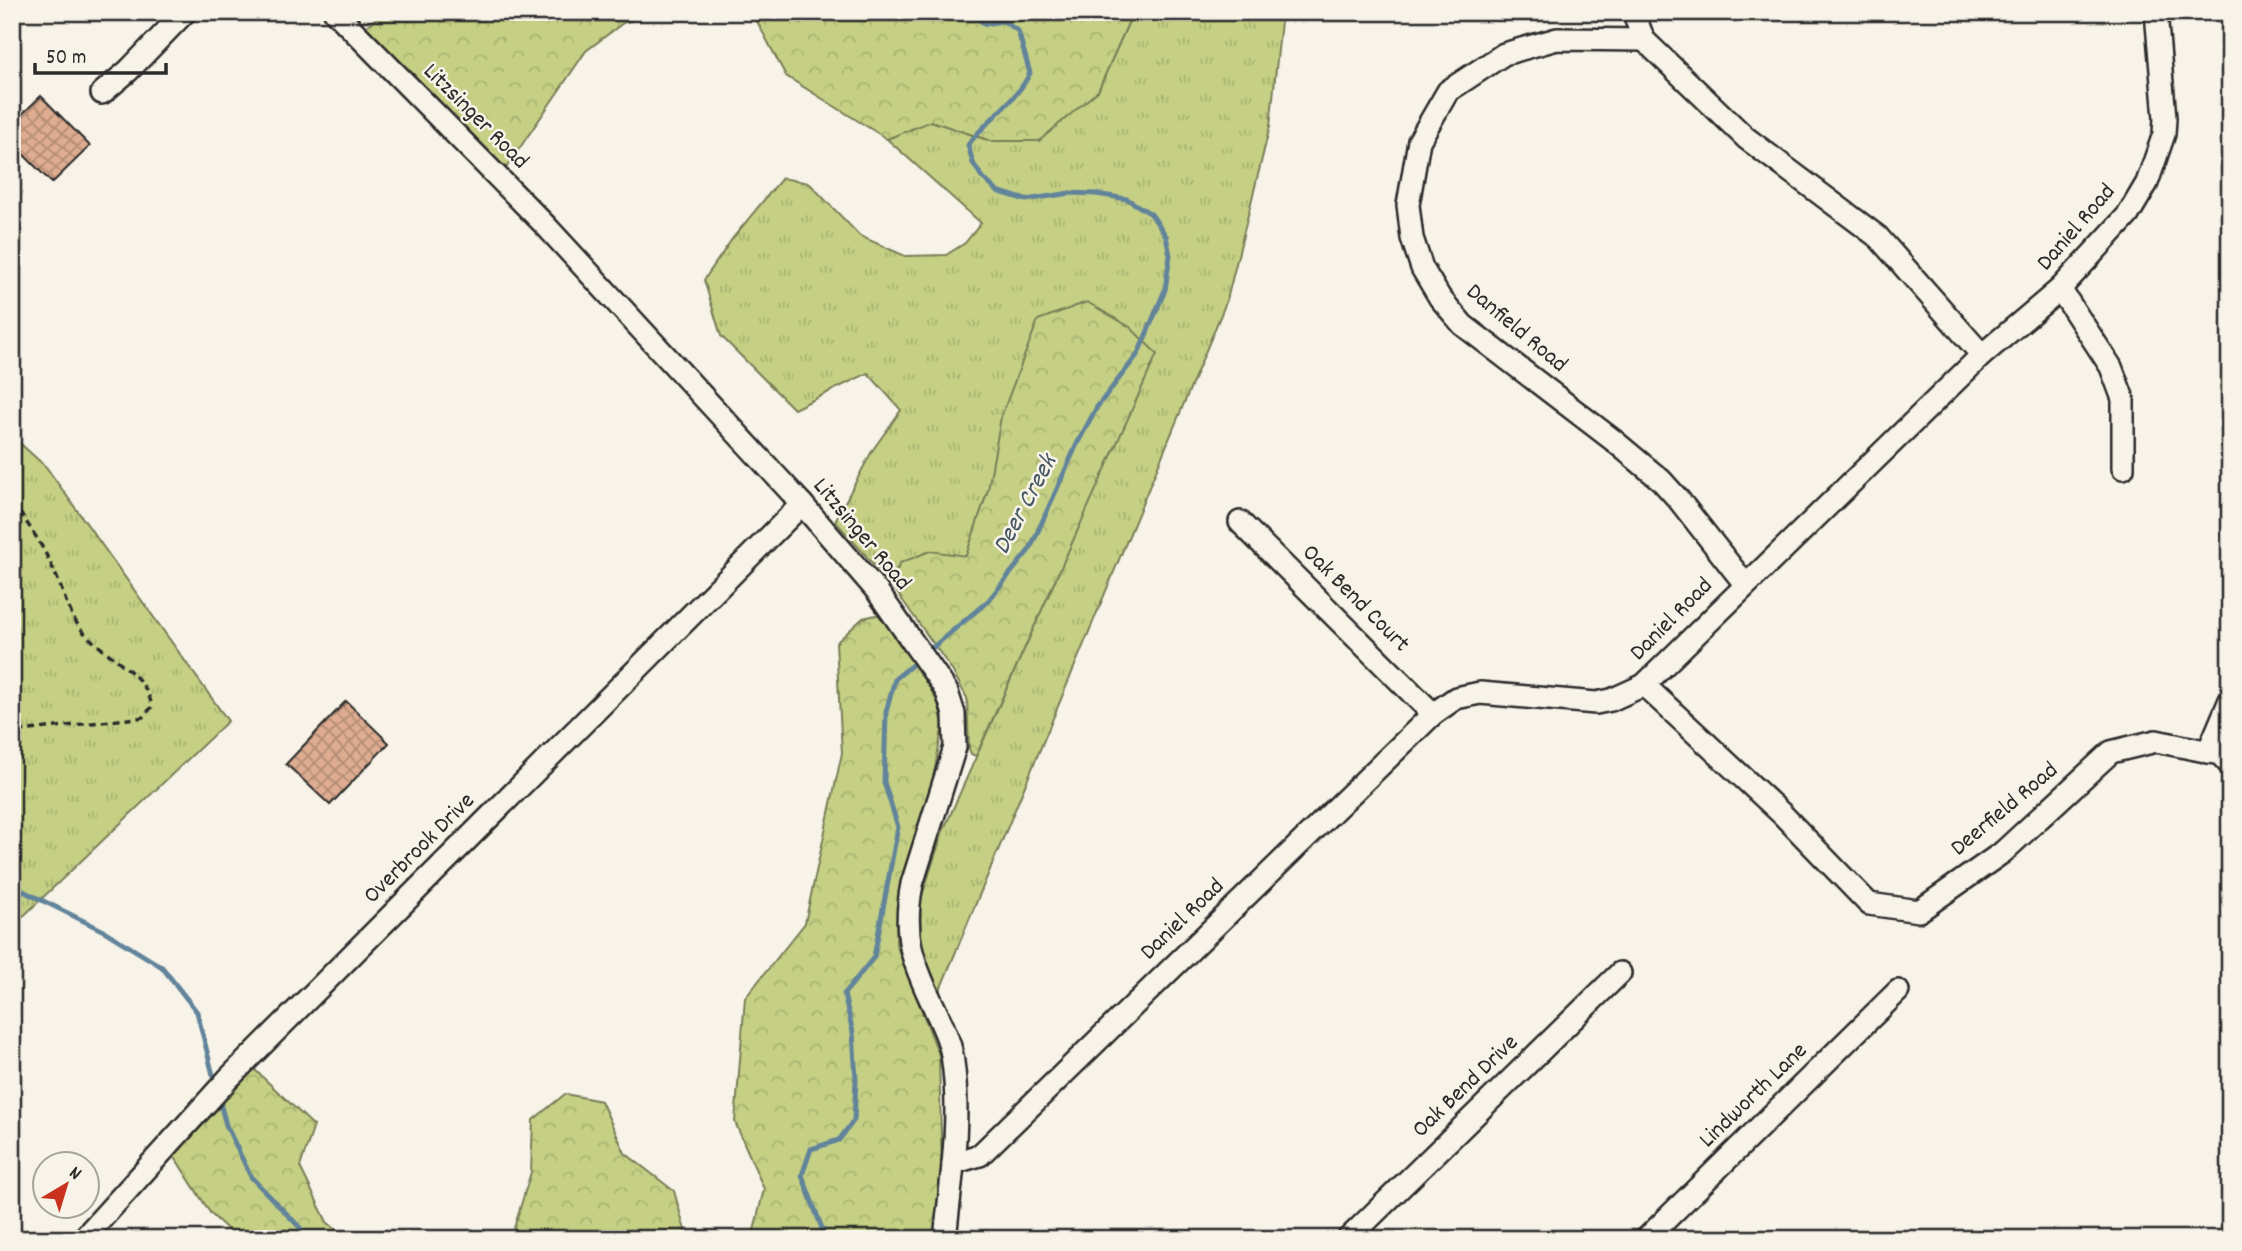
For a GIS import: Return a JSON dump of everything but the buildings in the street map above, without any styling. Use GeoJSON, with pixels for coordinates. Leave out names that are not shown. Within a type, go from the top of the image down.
{"type":"FeatureCollection","features":[{"type":"Feature","properties":{"kind":"street"},"geometry":{"type":"LineString","coordinates":[[102,93],[128,71],[185,12]]}},
{"type":"Feature","properties":{"kind":"street","name":"Litzsinger Road"},"geometry":{"type":"LineString","coordinates":[[335,12],[545,226],[802,504],[855,563],[947,692],[954,714],[955,747],[912,884],[908,936],[919,976],[949,1039],[953,1062],[956,1092],[953,1163],[945,1239]]}},
{"type":"Feature","properties":{"kind":"street"},"geometry":{"type":"LineString","coordinates":[[1633,12],[1644,40],[1746,138],[1878,237],[1982,355]]}},
{"type":"Feature","properties":{"kind":"street","name":"Daniel Road"},"geometry":{"type":"LineString","coordinates":[[953,1163],[980,1155],[1433,714],[1456,698],[1480,693],[1596,703],[1611,700],[1644,685],[1982,355],[2060,289],[2128,215],[2147,183],[2164,134],[2156,12]]}},
{"type":"Feature","properties":{"kind":"street","name":"Danfield Road"},"geometry":{"type":"LineString","coordinates":[[1644,40],[1557,39],[1504,54],[1448,91],[1419,141],[1408,205],[1412,238],[1422,268],[1440,298],[1463,325],[1661,480],[1745,584]]}},
{"type":"Feature","properties":{"kind":"street"},"geometry":{"type":"LineString","coordinates":[[2060,289],[2111,367],[2123,399],[2123,468]]}},
{"type":"Feature","properties":{"kind":"street","name":"Overbrook Drive"},"geometry":{"type":"LineString","coordinates":[[83,1239],[228,1079],[802,504]]}},
{"type":"Feature","properties":{"kind":"street","name":"Oak Bend Court"},"geometry":{"type":"LineString","coordinates":[[1240,522],[1433,714]]}},
{"type":"Feature","properties":{"kind":"street","name":"Deerfield Road"},"geometry":{"type":"LineString","coordinates":[[1644,685],[1782,814],[1868,904],[1919,911],[2003,852],[2111,752],[2157,741],[2220,754],[2230,765]]}},
{"type":"Feature","properties":{"kind":"street"},"geometry":{"type":"LineString","coordinates":[[2208,752],[2230,700]]}},
{"type":"Feature","properties":{"kind":"street","name":"Oak Bend Drive"},"geometry":{"type":"LineString","coordinates":[[1348,1239],[1620,973]]}},
{"type":"Feature","properties":{"kind":"street","name":"Lindworth Lane"},"geometry":{"type":"LineString","coordinates":[[1646,1239],[1898,991]]}},
{"type":"Feature","properties":{"kind":"path"},"geometry":{"type":"LineString","coordinates":[[12,502],[39,539],[75,622],[89,639],[139,679],[148,689],[152,707],[143,717],[12,732]]}},
{"type":"Feature","properties":{"kind":"green space"},"geometry":{"type":"Polygon","coordinates":[[[384,12],[659,12],[623,23],[586,51],[504,171],[365,27],[384,12]]]}},
{"type":"Feature","properties":{"kind":"green space"},"geometry":{"type":"Polygon","coordinates":[[[752,12],[1133,12],[1098,91],[1039,141],[991,141],[931,121],[887,139],[786,76],[752,12]]]}},
{"type":"Feature","properties":{"kind":"green space"},"geometry":{"type":"Polygon","coordinates":[[[1133,12],[1282,12],[1270,126],[1227,300],[937,997],[921,952],[920,902],[943,831],[1156,354],[988,490],[966,557],[900,563],[891,584],[835,521],[872,451],[901,410],[868,373],[794,409],[721,336],[704,280],[732,239],[782,178],[809,183],[860,236],[905,256],[946,255],[965,243],[981,223],[887,139],[931,121],[990,141],[1098,91],[1133,12]]]}},
{"type":"Feature","properties":{"kind":"green space"},"geometry":{"type":"Polygon","coordinates":[[[1087,302],[1130,327],[1157,354],[976,756],[971,754],[969,748],[967,698],[952,670],[891,584],[900,563],[930,551],[966,556],[988,490],[1001,417],[1038,320],[1087,302]]]}},
{"type":"Feature","properties":{"kind":"green space"},"geometry":{"type":"Polygon","coordinates":[[[12,436],[46,467],[228,721],[12,927],[12,436]]]}},
{"type":"Feature","properties":{"kind":"green space"},"geometry":{"type":"Polygon","coordinates":[[[881,614],[931,690],[939,705],[943,724],[931,790],[911,851],[897,914],[896,944],[939,1055],[942,1175],[935,1239],[752,1239],[764,1189],[735,1122],[745,998],[805,923],[842,753],[836,643],[863,618],[881,614]]]}},
{"type":"Feature","properties":{"kind":"green space"},"geometry":{"type":"Polygon","coordinates":[[[254,1069],[314,1126],[300,1167],[327,1222],[347,1239],[238,1239],[211,1214],[174,1156],[254,1069]]]}},
{"type":"Feature","properties":{"kind":"green space"},"geometry":{"type":"Polygon","coordinates":[[[565,1094],[601,1101],[625,1153],[674,1191],[686,1234],[692,1239],[509,1239],[531,1172],[533,1120],[565,1094]]]}},
{"type":"Feature","properties":{"kind":"waterway","name":"Deer Creek"},"geometry":{"type":"LineString","coordinates":[[925,654],[988,601],[1030,549],[1077,444],[1097,407],[1138,354],[1165,290],[1170,255],[1166,236],[1151,214],[1127,199],[1070,193],[1026,200],[997,191],[982,177],[973,163],[968,145],[1017,93],[1030,73],[1018,31],[1003,21],[984,24],[971,12]]}},
{"type":"Feature","properties":{"kind":"waterway","name":"Deer Creek"},"geometry":{"type":"LineString","coordinates":[[824,1239],[802,1175],[811,1149],[839,1140],[854,1120],[856,1080],[853,1032],[844,994],[874,957],[898,827],[884,782],[886,712],[895,679],[918,660]]}},
{"type":"Feature","properties":{"kind":"waterway"},"geometry":{"type":"LineString","coordinates":[[12,880],[15,887],[104,931],[162,967],[197,1012],[215,1083]]}},
{"type":"Feature","properties":{"kind":"waterway"},"geometry":{"type":"LineString","coordinates":[[219,1099],[226,1125],[251,1177],[311,1239]]}}]}
